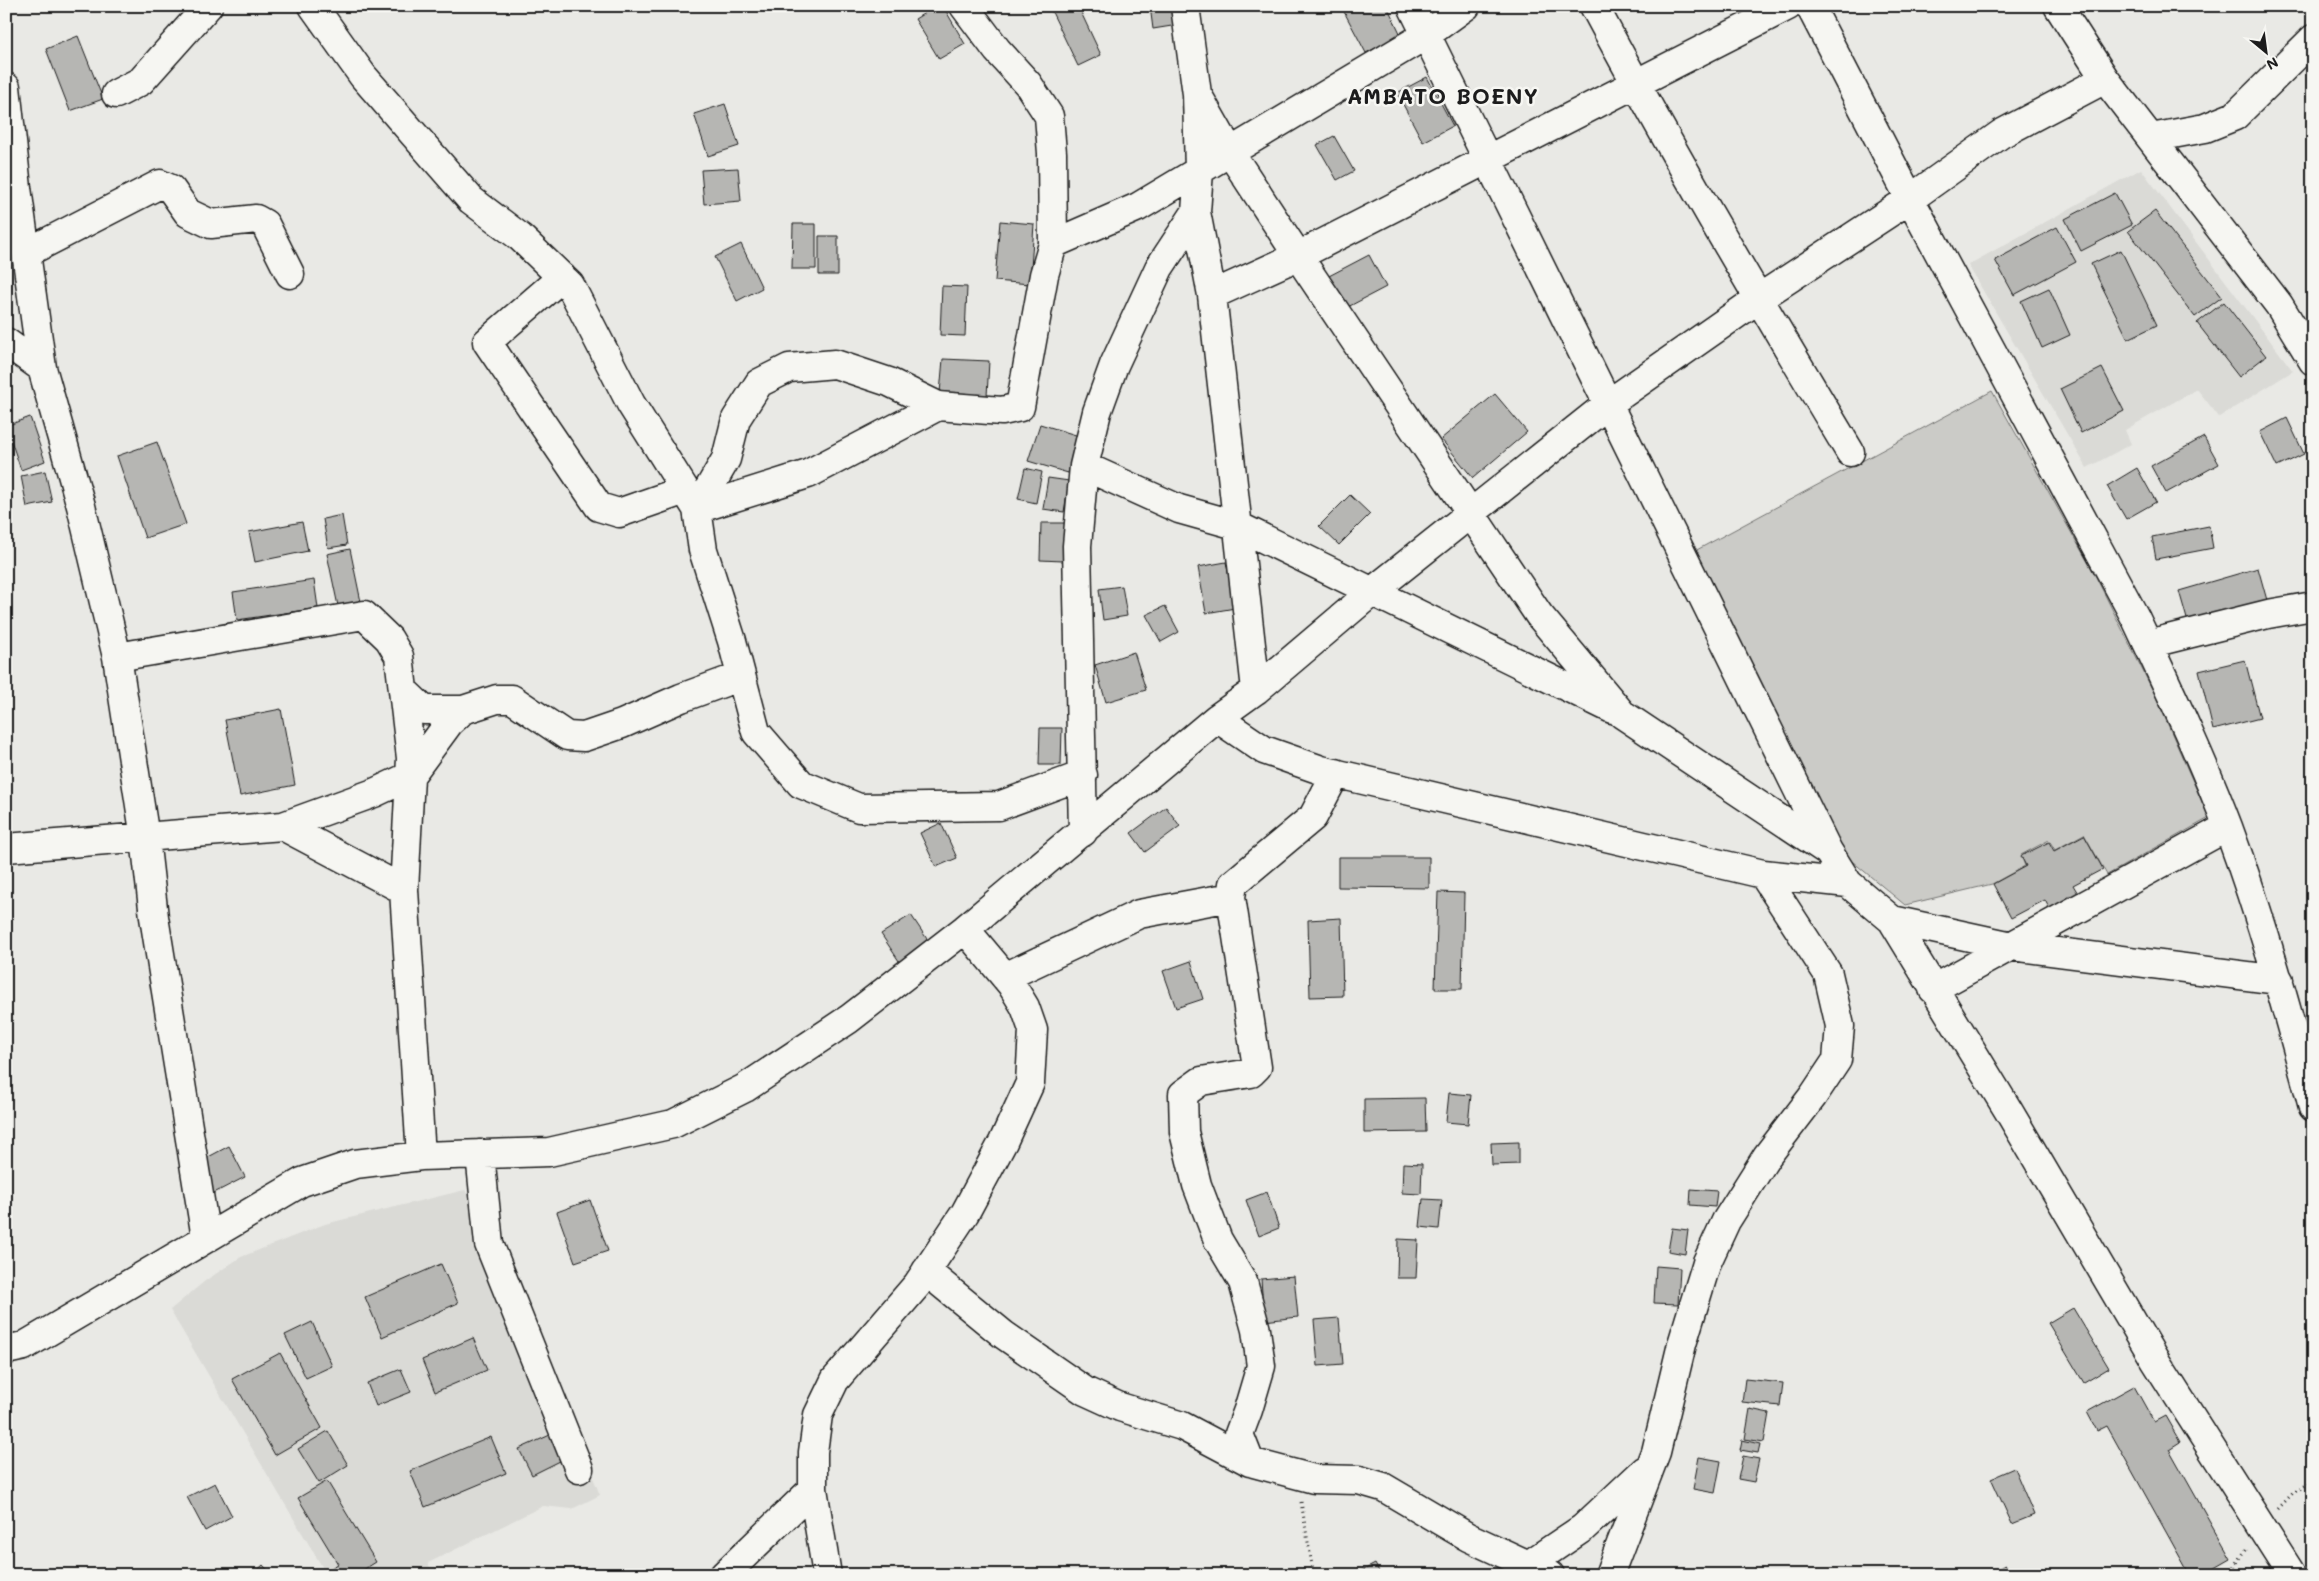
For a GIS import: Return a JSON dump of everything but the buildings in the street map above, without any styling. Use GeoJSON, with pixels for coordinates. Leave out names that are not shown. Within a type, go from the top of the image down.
{"type":"FeatureCollection","features":[{"type":"Feature","properties":{"kind":"street"},"geometry":{"type":"LineString","coordinates":[[116,94],[141,81],[208,6]]}},
{"type":"Feature","properties":{"kind":"street"},"geometry":{"type":"LineString","coordinates":[[313,6],[363,76],[471,200],[520,238],[570,285],[631,404],[691,499],[703,550],[742,676],[756,732],[800,784],[859,808],[999,806],[1083,775]]}},
{"type":"Feature","properties":{"kind":"street"},"geometry":{"type":"LineString","coordinates":[[1185,6],[1197,94],[1198,171],[1196,212],[1212,295],[1236,525],[1256,690]]}},
{"type":"Feature","properties":{"kind":"street"},"geometry":{"type":"LineString","coordinates":[[1412,6],[1828,851],[1848,883],[1892,920],[2008,1110],[2155,1360],[2292,1575]]}},
{"type":"Feature","properties":{"kind":"street"},"geometry":{"type":"LineString","coordinates":[[1053,244],[1138,206],[1426,35],[1466,6]]}},
{"type":"Feature","properties":{"kind":"street"},"geometry":{"type":"LineString","coordinates":[[1594,6],[1636,85],[1758,299],[1850,452]]}},
{"type":"Feature","properties":{"kind":"street"},"geometry":{"type":"LineString","coordinates":[[1212,295],[1298,256],[1488,158],[1636,85],[1806,6],[2148,644],[2227,826],[2280,980],[2311,1090]]}},
{"type":"Feature","properties":{"kind":"street"},"geometry":{"type":"LineString","coordinates":[[2058,6],[2105,79],[2279,305],[2313,361]]}},
{"type":"Feature","properties":{"kind":"street"},"geometry":{"type":"LineString","coordinates":[[691,499],[726,458],[736,419],[759,383],[789,368],[834,364],[889,382],[938,406],[1002,411],[1020,407],[1044,275],[1053,244],[1052,153],[1049,116],[1028,84],[997,50],[971,8]]}},
{"type":"Feature","properties":{"kind":"street"},"geometry":{"type":"LineString","coordinates":[[2151,138],[2205,128],[2235,116],[2313,39]]}},
{"type":"Feature","properties":{"kind":"street"},"geometry":{"type":"LineString","coordinates":[[6,1350],[24,1346],[302,1182],[355,1164],[420,1156],[549,1152],[673,1124],[746,1088],[848,1019],[965,929],[1217,718],[1256,690],[1373,591],[1608,404],[1758,299],[1910,200],[2001,134],[2105,79]]}},
{"type":"Feature","properties":{"kind":"street"},"geometry":{"type":"LineString","coordinates":[[6,87],[42,368],[81,506],[118,657],[145,838],[154,917],[206,1238]]}},
{"type":"Feature","properties":{"kind":"street"},"geometry":{"type":"LineString","coordinates":[[1197,94],[1230,152],[1298,256],[1539,615],[1622,714]]}},
{"type":"Feature","properties":{"kind":"street"},"geometry":{"type":"LineString","coordinates":[[26,253],[160,184],[171,190],[188,213],[211,224],[256,219],[265,224],[290,274]]}},
{"type":"Feature","properties":{"kind":"street"},"geometry":{"type":"LineString","coordinates":[[1083,832],[1077,546],[1084,466],[1096,412],[1114,366],[1159,268],[1196,212]]}},
{"type":"Feature","properties":{"kind":"street"},"geometry":{"type":"LineString","coordinates":[[562,277],[487,342],[599,507],[619,513],[808,474],[938,406]]}},
{"type":"Feature","properties":{"kind":"street"},"geometry":{"type":"LineString","coordinates":[[6,342],[42,368]]}},
{"type":"Feature","properties":{"kind":"street"},"geometry":{"type":"LineString","coordinates":[[1084,466],[1180,509],[1236,525],[1622,714],[1828,851]]}},
{"type":"Feature","properties":{"kind":"street"},"geometry":{"type":"LineString","coordinates":[[2148,644],[2268,614],[2313,606]]}},
{"type":"Feature","properties":{"kind":"street"},"geometry":{"type":"LineString","coordinates":[[118,657],[364,615],[389,639],[399,656],[411,758],[404,890],[420,1156]]}},
{"type":"Feature","properties":{"kind":"street"},"geometry":{"type":"LineString","coordinates":[[403,690],[424,710],[463,710],[497,699],[512,699],[567,736],[584,737],[622,724],[681,698],[742,676]]}},
{"type":"Feature","properties":{"kind":"street"},"geometry":{"type":"LineString","coordinates":[[6,848],[283,826],[374,794],[410,776],[449,723],[463,710]]}},
{"type":"Feature","properties":{"kind":"street"},"geometry":{"type":"LineString","coordinates":[[1217,718],[1264,750],[1336,773],[1763,874],[1848,883]]}},
{"type":"Feature","properties":{"kind":"street"},"geometry":{"type":"LineString","coordinates":[[1250,1462],[1238,1434],[1248,1410],[1260,1366],[1256,1330],[1243,1282],[1218,1240],[1197,1185],[1184,1132],[1183,1094],[1201,1081],[1252,1073],[1257,1067],[1231,897],[1233,884],[1313,816],[1336,773]]}},
{"type":"Feature","properties":{"kind":"street"},"geometry":{"type":"LineString","coordinates":[[283,826],[404,890]]}},
{"type":"Feature","properties":{"kind":"street"},"geometry":{"type":"LineString","coordinates":[[1933,989],[2227,826]]}},
{"type":"Feature","properties":{"kind":"street"},"geometry":{"type":"LineString","coordinates":[[1609,1575],[1656,1452],[1682,1344],[1711,1253],[1726,1221],[1767,1156],[1814,1096],[1836,1060],[1840,1026],[1828,974],[1763,874]]}},
{"type":"Feature","properties":{"kind":"street"},"geometry":{"type":"LineString","coordinates":[[1005,977],[1139,914],[1231,897]]}},
{"type":"Feature","properties":{"kind":"street"},"geometry":{"type":"LineString","coordinates":[[1892,920],[2012,946],[2280,980]]}},
{"type":"Feature","properties":{"kind":"street"},"geometry":{"type":"LineString","coordinates":[[827,1575],[813,1489],[813,1452],[818,1415],[835,1380],[882,1327],[926,1271],[965,1214],[1003,1142],[1030,1083],[1033,1030],[1024,1007],[1005,977],[965,929]]}},
{"type":"Feature","properties":{"kind":"street"},"geometry":{"type":"LineString","coordinates":[[480,1154],[489,1244],[579,1469]]}},
{"type":"Feature","properties":{"kind":"street"},"geometry":{"type":"LineString","coordinates":[[926,1271],[1004,1336],[1084,1391],[1120,1407],[1182,1426],[1250,1462],[1314,1479],[1358,1480],[1383,1487],[1468,1538],[1531,1571],[1583,1528],[1649,1467]]}},
{"type":"Feature","properties":{"kind":"street"},"geometry":{"type":"LineString","coordinates":[[724,1575],[813,1489]]}},
{"type":"Feature","properties":{"kind":"path"},"geometry":{"type":"LineString","coordinates":[[1296,1474],[1312,1565],[1316,1575]]}},
{"type":"Feature","properties":{"kind":"path"},"geometry":{"type":"LineString","coordinates":[[2261,1526],[2293,1492],[2313,1480]]}},
{"type":"Feature","properties":{"kind":"shaded area"},"geometry":{"type":"Polygon","coordinates":[[[2141,169],[2293,371],[2219,417],[2197,389],[2125,430],[2131,444],[2087,468],[1968,265],[2141,169]]]}},
{"type":"Feature","properties":{"kind":"shaded area"},"geometry":{"type":"Polygon","coordinates":[[[1992,391],[2094,573],[2155,695],[2209,818],[2107,875],[2084,834],[2055,850],[2049,840],[2021,855],[2025,866],[1992,884],[1905,905],[1841,852],[1693,552],[1992,391]]]}},
{"type":"Feature","properties":{"kind":"shaded area"},"geometry":{"type":"Polygon","coordinates":[[[465,1190],[505,1256],[600,1495],[572,1509],[543,1506],[428,1563],[434,1575],[327,1575],[170,1310],[205,1281],[241,1257],[325,1224],[465,1190]]]}},
{"type":"Feature","properties":{"kind":"district","name":"AMBATO BOENY"},"geometry":{"type":"Point","coordinates":[1443,96]}}]}
